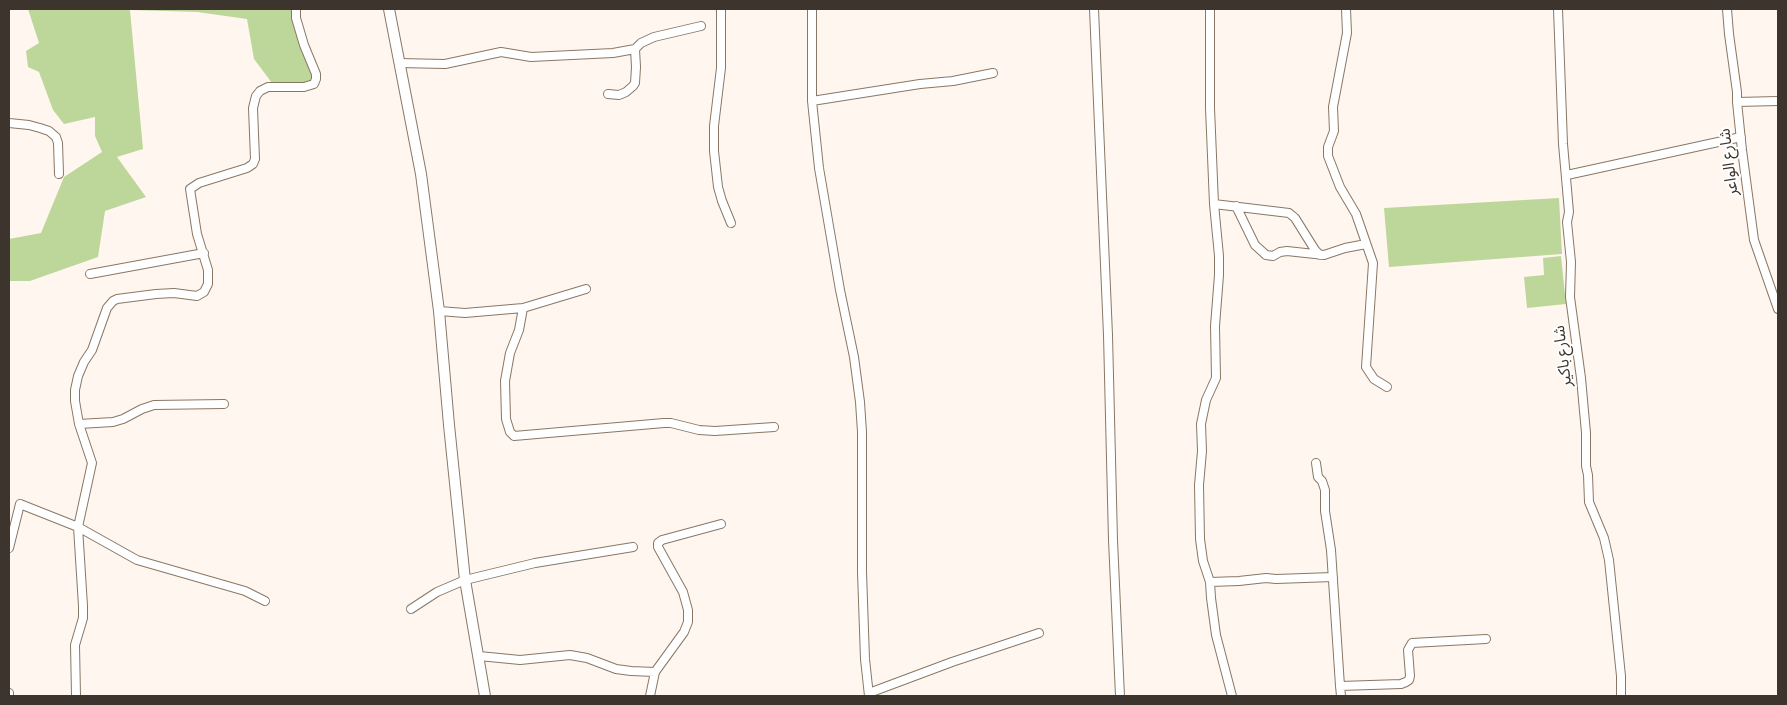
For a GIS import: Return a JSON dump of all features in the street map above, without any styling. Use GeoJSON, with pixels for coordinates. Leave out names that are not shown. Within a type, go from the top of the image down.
{"type":"FeatureCollection","features":[{"type":"Feature","properties":{"kind":"street"},"geometry":{"type":"LineString","coordinates":[[76,696],[75,645],[83,618],[78,527],[92,464],[79,424],[75,402],[78,376],[92,350],[109,304],[117,299],[156,294],[174,293],[197,296],[204,292],[208,284],[208,270],[197,234],[190,189],[199,183],[247,168],[253,164],[255,159],[253,108],[256,96],[260,91],[268,88],[310,86],[314,84],[316,79],[296,18],[296,9]]}},
{"type":"Feature","properties":{"kind":"street"},"geometry":{"type":"LineString","coordinates":[[389,9],[421,174],[439,312],[465,580],[485,696]]}},
{"type":"Feature","properties":{"kind":"street"},"geometry":{"type":"LineString","coordinates":[[721,9],[721,68],[714,126],[715,163],[719,193],[731,223]]}},
{"type":"Feature","properties":{"kind":"street"},"geometry":{"type":"LineString","coordinates":[[812,9],[812,102],[819,168],[840,290],[854,357],[860,402],[862,432],[862,580],[865,659],[869,695],[952,662],[1039,633]]}},
{"type":"Feature","properties":{"kind":"street"},"geometry":{"type":"LineString","coordinates":[[1094,9],[1108,335],[1113,540],[1120,696]]}},
{"type":"Feature","properties":{"kind":"street"},"geometry":{"type":"LineString","coordinates":[[1210,9],[1210,108],[1214,204],[1219,256],[1218,296],[1214,326],[1216,378],[1202,412],[1202,451],[1199,486],[1202,560],[1210,582],[1216,635],[1232,696]]}},
{"type":"Feature","properties":{"kind":"street"},"geometry":{"type":"LineString","coordinates":[[1346,9],[1347,33],[1333,107],[1334,131],[1328,147],[1328,156],[1332,170],[1356,214],[1373,263],[1366,367],[1374,379],[1387,387]]}},
{"type":"Feature","properties":{"kind":"street","name":"شارع باكير"},"geometry":{"type":"LineString","coordinates":[[1558,9],[1563,144],[1568,175],[1569,212],[1567,222],[1571,262],[1570,297],[1581,378],[1589,502],[1604,538],[1609,560],[1622,676],[1621,696]]}},
{"type":"Feature","properties":{"kind":"street","name":"شارع الواعر"},"geometry":{"type":"LineString","coordinates":[[1727,9],[1754,240],[1778,309]]}},
{"type":"Feature","properties":{"kind":"street"},"geometry":{"type":"LineString","coordinates":[[399,63],[445,64],[501,52],[531,57],[612,53],[635,49],[641,43],[654,37],[701,26]]}},
{"type":"Feature","properties":{"kind":"street"},"geometry":{"type":"LineString","coordinates":[[608,94],[619,95],[626,92],[635,83],[635,49]]}},
{"type":"Feature","properties":{"kind":"street"},"geometry":{"type":"LineString","coordinates":[[812,102],[920,84],[953,82],[993,73]]}},
{"type":"Feature","properties":{"kind":"street"},"geometry":{"type":"LineString","coordinates":[[1738,102],[1778,101]]}},
{"type":"Feature","properties":{"kind":"street"},"geometry":{"type":"LineString","coordinates":[[9,123],[40,128],[49,131],[56,137],[58,143],[59,174]]}},
{"type":"Feature","properties":{"kind":"street"},"geometry":{"type":"LineString","coordinates":[[1568,175],[1741,137]]}},
{"type":"Feature","properties":{"kind":"street"},"geometry":{"type":"LineString","coordinates":[[1214,204],[1289,213],[1295,218],[1320,255]]}},
{"type":"Feature","properties":{"kind":"street"},"geometry":{"type":"LineString","coordinates":[[1236,206],[1255,245],[1266,255],[1273,256],[1287,251],[1324,255],[1366,244]]}},
{"type":"Feature","properties":{"kind":"street"},"geometry":{"type":"LineString","coordinates":[[90,274],[204,253]]}},
{"type":"Feature","properties":{"kind":"street"},"geometry":{"type":"LineString","coordinates":[[439,312],[466,313],[523,308],[586,289]]}},
{"type":"Feature","properties":{"kind":"street"},"geometry":{"type":"LineString","coordinates":[[523,308],[510,353],[505,381],[506,419],[510,432],[514,436],[664,423],[715,432],[774,427]]}},
{"type":"Feature","properties":{"kind":"street"},"geometry":{"type":"LineString","coordinates":[[79,424],[113,422],[154,405],[224,404]]}},
{"type":"Feature","properties":{"kind":"street"},"geometry":{"type":"LineString","coordinates":[[1316,463],[1318,477],[1322,481],[1325,490],[1325,511],[1331,550],[1341,696]]}},
{"type":"Feature","properties":{"kind":"street"},"geometry":{"type":"LineString","coordinates":[[9,548],[20,504],[78,527],[137,560],[245,591],[265,601]]}},
{"type":"Feature","properties":{"kind":"street"},"geometry":{"type":"LineString","coordinates":[[650,696],[655,672],[684,632],[688,622],[688,610],[683,592],[658,547],[658,543],[662,540],[721,524]]}},
{"type":"Feature","properties":{"kind":"street"},"geometry":{"type":"LineString","coordinates":[[411,609],[437,592],[465,580],[535,563],[633,547]]}},
{"type":"Feature","properties":{"kind":"street"},"geometry":{"type":"LineString","coordinates":[[1210,582],[1266,578],[1333,577]]}},
{"type":"Feature","properties":{"kind":"street"},"geometry":{"type":"LineString","coordinates":[[1340,686],[1401,684],[1406,682],[1410,676],[1408,650],[1412,644],[1486,639]]}},
{"type":"Feature","properties":{"kind":"street"},"geometry":{"type":"LineString","coordinates":[[479,656],[520,660],[570,655],[587,658],[616,669],[631,672],[655,672]]}},
{"type":"Feature","properties":{"kind":"green space"},"geometry":{"type":"Polygon","coordinates":[[[28,9],[298,9],[296,18],[298,39],[316,79],[304,87],[292,88],[272,83],[254,59],[247,19],[197,12],[130,10],[143,149],[117,157],[146,197],[105,211],[98,257],[30,281],[9,281],[9,239],[41,233],[64,177],[102,152],[95,136],[95,117],[64,124],[53,110],[39,72],[28,67],[26,51],[39,43],[28,9]]]}},
{"type":"Feature","properties":{"kind":"green space"},"geometry":{"type":"Polygon","coordinates":[[[1559,198],[1562,254],[1389,267],[1384,208],[1559,198]]]}},
{"type":"Feature","properties":{"kind":"green space"},"geometry":{"type":"Polygon","coordinates":[[[1561,256],[1566,304],[1527,308],[1524,277],[1544,275],[1543,258],[1561,256]]]}}]}
